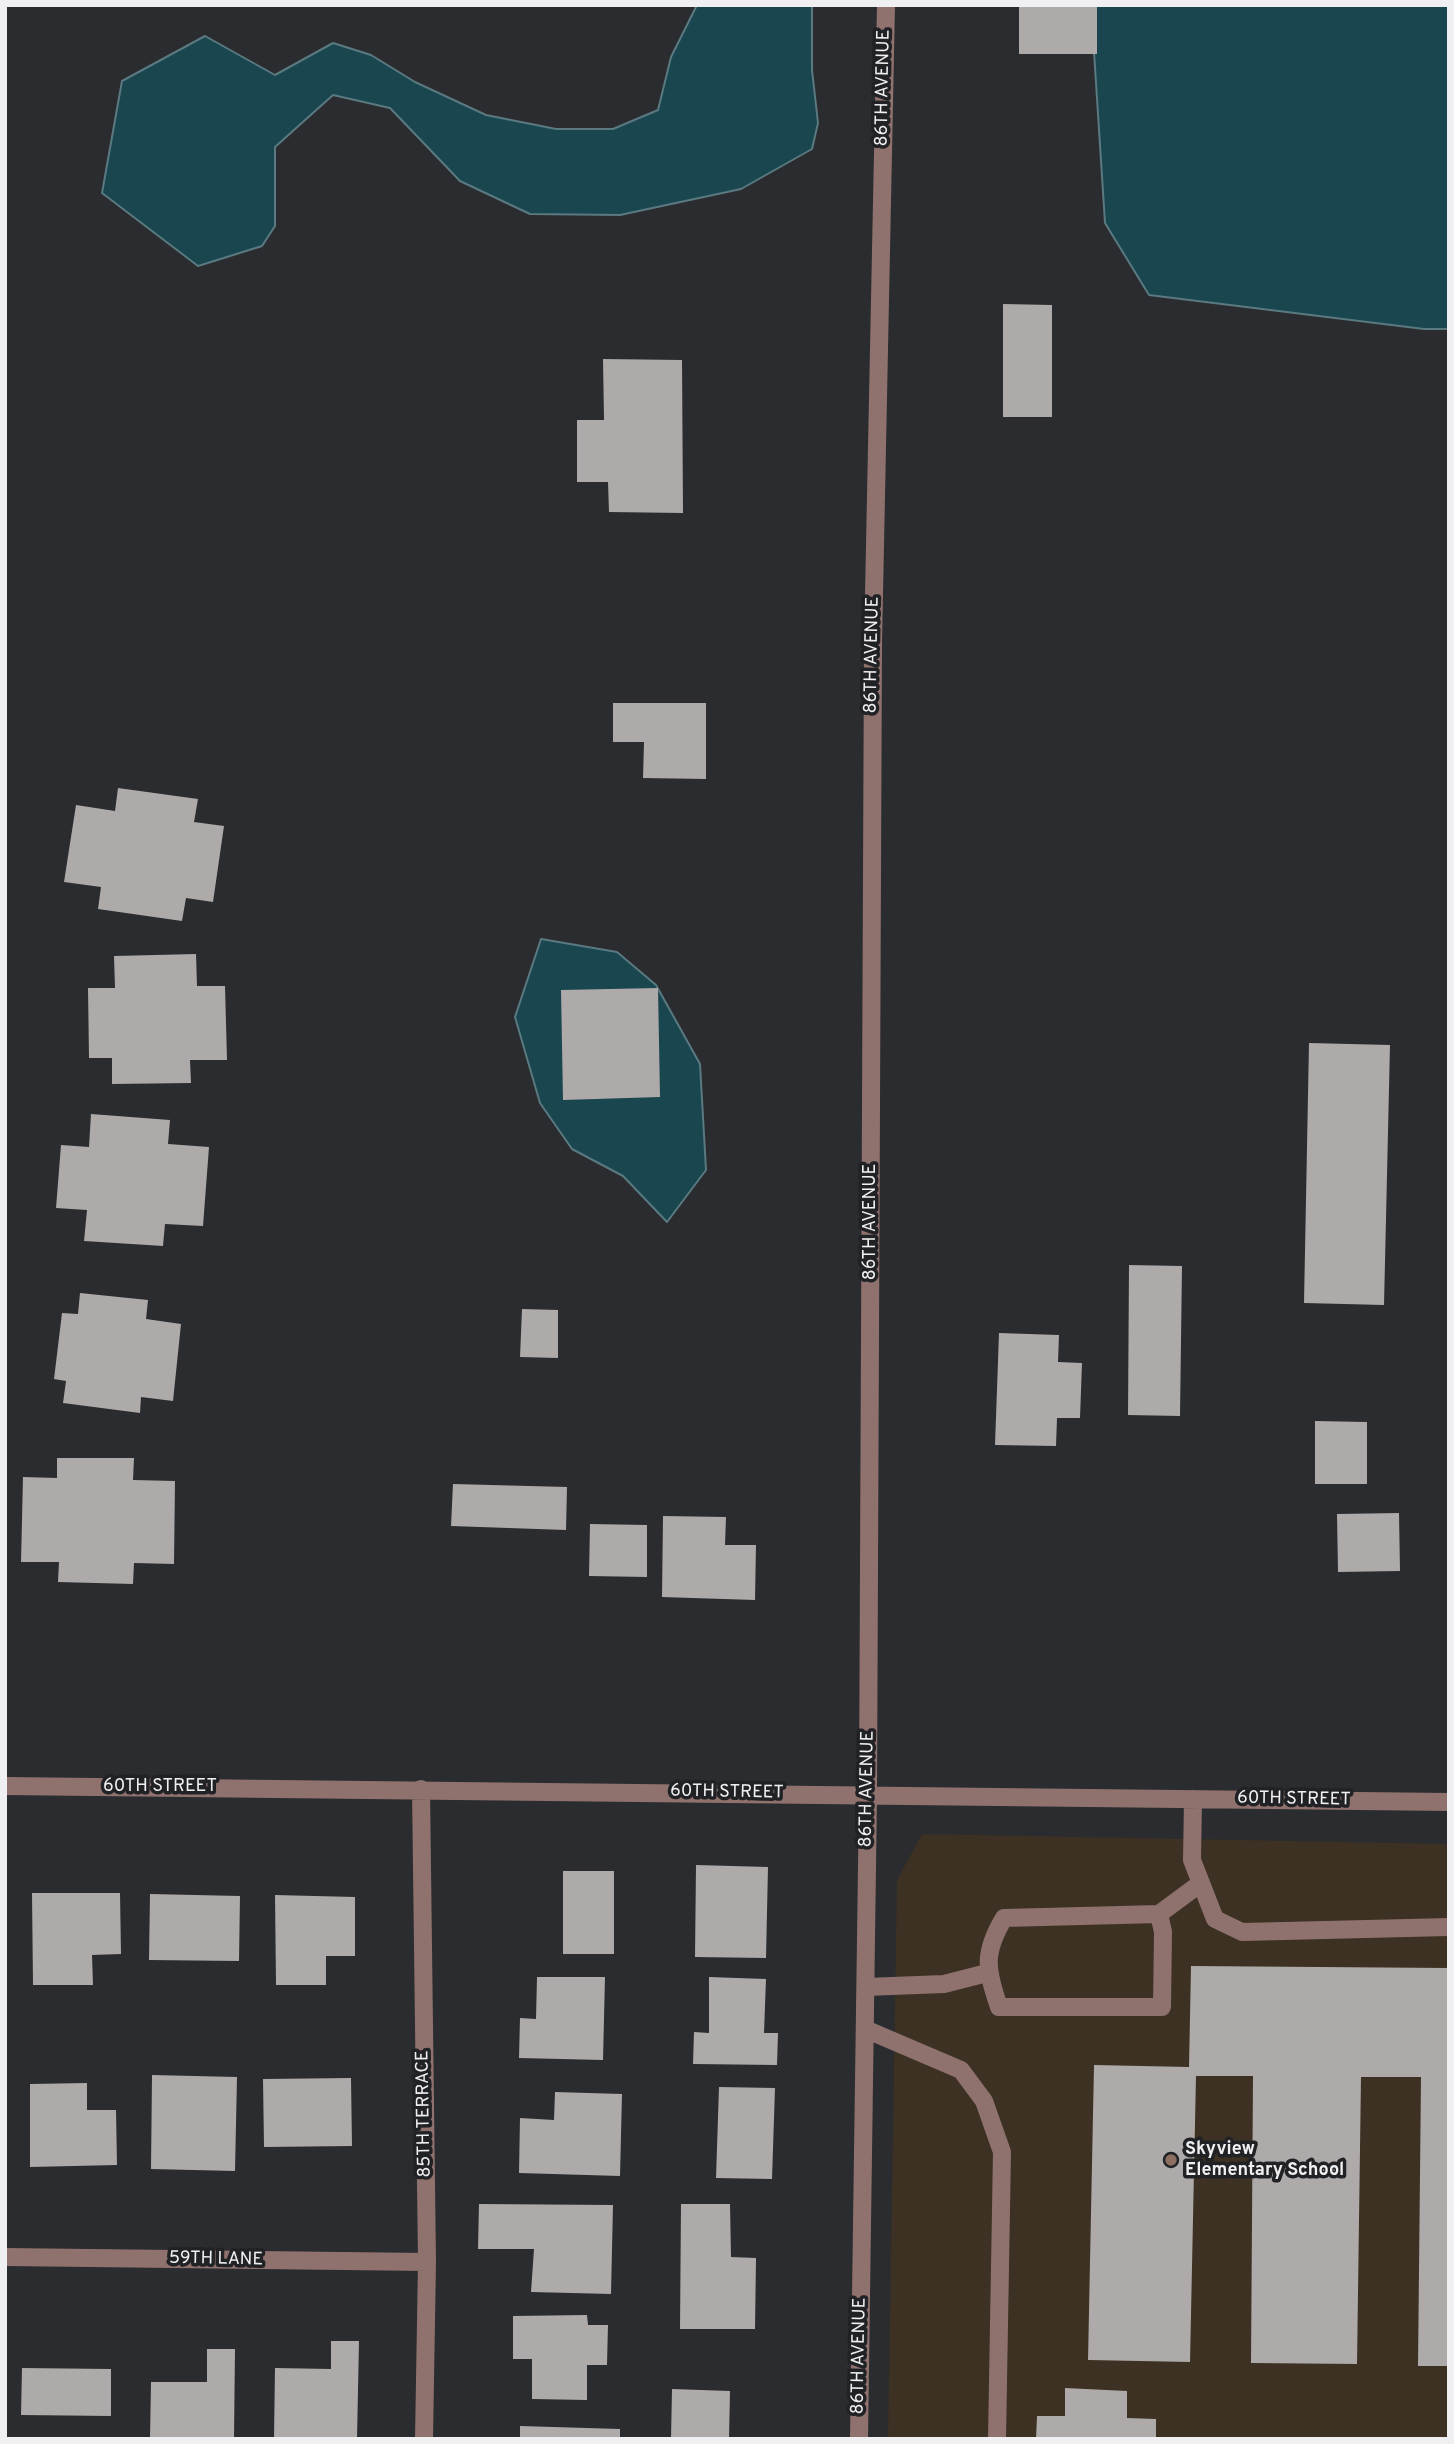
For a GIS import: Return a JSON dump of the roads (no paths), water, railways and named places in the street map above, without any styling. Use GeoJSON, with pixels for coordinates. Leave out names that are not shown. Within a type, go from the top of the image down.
{"type":"FeatureCollection","features":[{"type":"Feature","properties":{"kind":"street","name":"86TH AVENUE"},"geometry":{"type":"LineString","coordinates":[[859,2439],[869,1795],[873,643],[886,5]]}},
{"type":"Feature","properties":{"kind":"street","name":"60TH STREET"},"geometry":{"type":"LineString","coordinates":[[5,1786],[1449,1802]]}},
{"type":"Feature","properties":{"kind":"street","name":"85TH TERRACE"},"geometry":{"type":"LineString","coordinates":[[421,1789],[427,2262],[424,2439]]}},
{"type":"Feature","properties":{"kind":"street"},"geometry":{"type":"LineString","coordinates":[[1193,1799],[1192,1860],[1215,1919],[1242,1931],[1449,1927]]}},
{"type":"Feature","properties":{"kind":"street"},"geometry":{"type":"LineString","coordinates":[[1158,1914],[1163,1933],[1161,2007],[999,2007],[987,1973],[990,1941],[1004,1918],[1158,1914],[1201,1883]]}},
{"type":"Feature","properties":{"kind":"street"},"geometry":{"type":"LineString","coordinates":[[866,1987],[944,1984],[987,1973]]}},
{"type":"Feature","properties":{"kind":"street"},"geometry":{"type":"LineString","coordinates":[[865,2029],[961,2070],[984,2101],[1002,2152],[997,2439]]}},
{"type":"Feature","properties":{"kind":"street","name":"59TH LANE"},"geometry":{"type":"LineString","coordinates":[[5,2257],[427,2262]]}},
{"type":"Feature","properties":{"kind":"water"},"geometry":{"type":"Polygon","coordinates":[[[697,5],[812,5],[812,70],[818,123],[812,149],[741,189],[620,215],[530,214],[460,181],[390,108],[333,95],[275,147],[275,226],[262,246],[198,266],[102,193],[122,81],[205,36],[275,75],[333,43],[371,55],[415,82],[486,115],[556,129],[613,129],[658,110],[671,57],[697,5]]]}},
{"type":"Feature","properties":{"kind":"water"},"geometry":{"type":"Polygon","coordinates":[[[1091,5],[1449,5],[1449,329],[1424,329],[1149,295],[1105,223],[1091,5]]]}},
{"type":"Feature","properties":{"kind":"water"},"geometry":{"type":"Polygon","coordinates":[[[541,939],[617,952],[656,985],[700,1064],[706,1170],[667,1222],[623,1176],[572,1149],[540,1103],[515,1017],[541,939]]]}},
{"type":"Feature","properties":{"kind":"place","name":"Skyview Elementary School"},"geometry":{"type":"Point","coordinates":[1171,2160]}}]}
